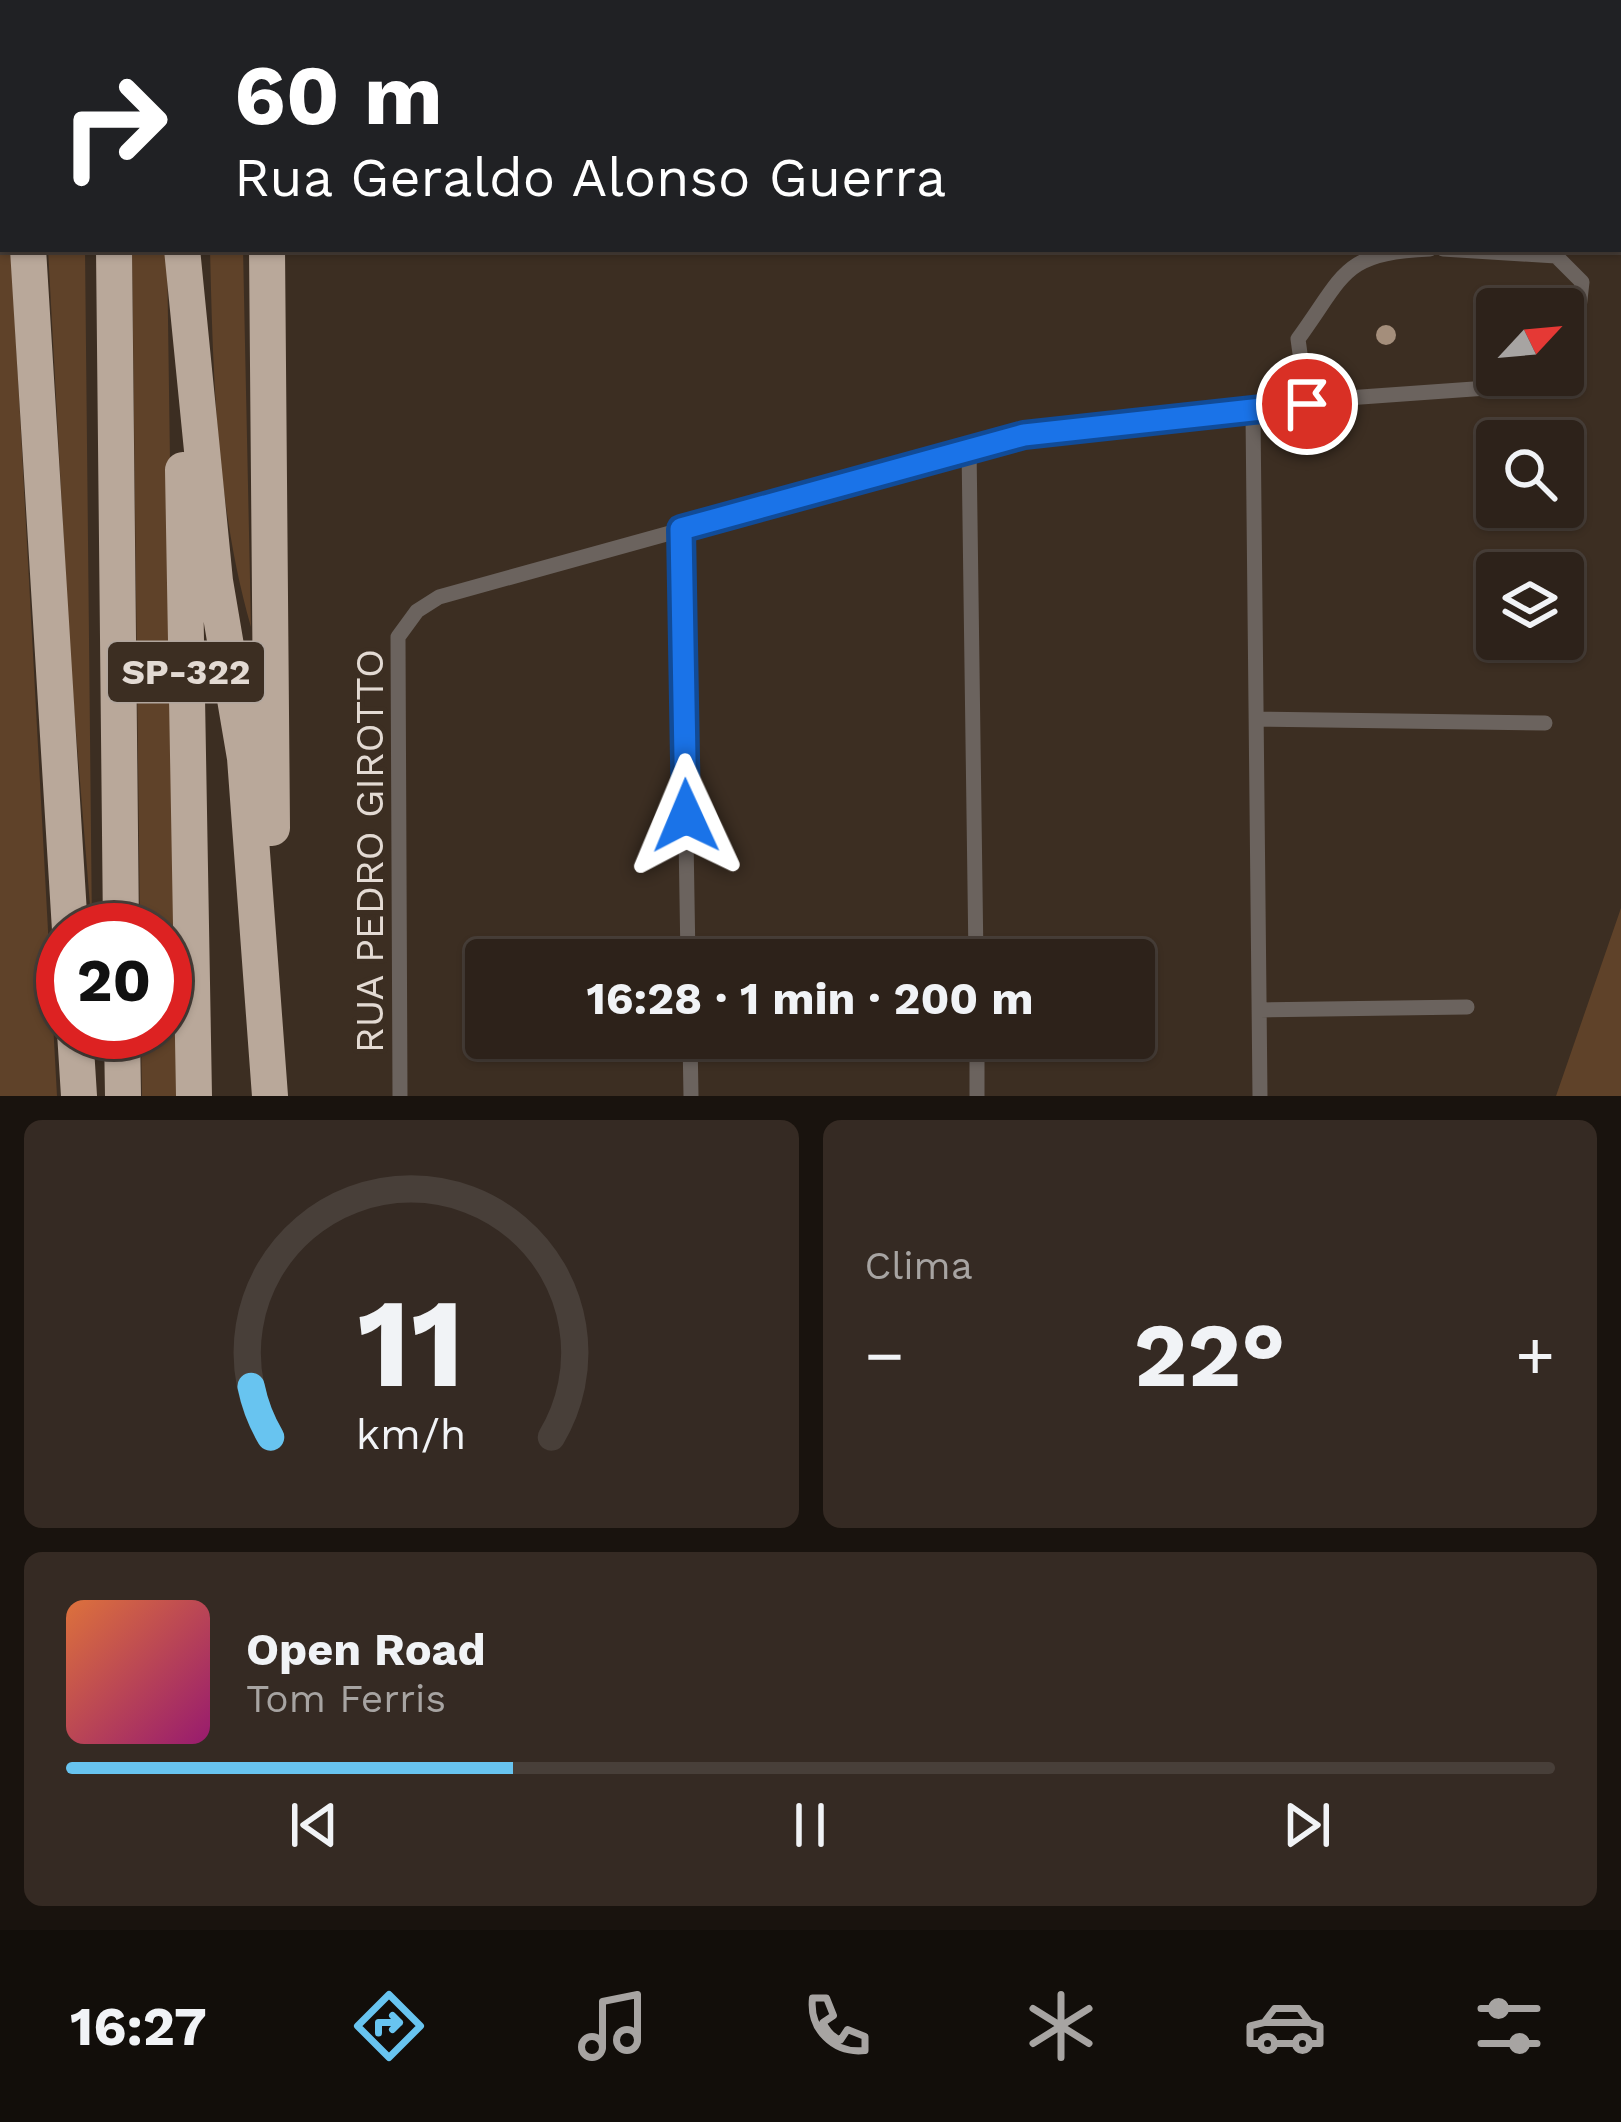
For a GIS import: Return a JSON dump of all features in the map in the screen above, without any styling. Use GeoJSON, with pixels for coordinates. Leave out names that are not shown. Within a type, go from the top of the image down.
{"type":"FeatureCollection","features":[{"type":"Feature","properties":{"kind":"highway"},"geometry":{"type":"LineString","coordinates":[[28,252],[68,903]]}},
{"type":"Feature","properties":{"kind":"highway","name":"SP-322"},"geometry":{"type":"LineString","coordinates":[[114,252],[121,903]]}},
{"type":"Feature","properties":{"kind":"highway"},"geometry":{"type":"LineString","coordinates":[[180,252],[215,580],[245,758],[270,1096]]}},
{"type":"Feature","properties":{"kind":"highway","name":"SP-322"},"geometry":{"type":"LineString","coordinates":[[180,252],[194,1096]]}},
{"type":"Feature","properties":{"kind":"highway"},"geometry":{"type":"LineString","coordinates":[[267,252],[272,494],[270,1096]]}},
{"type":"Feature","properties":{"kind":"highway"},"geometry":{"type":"LineString","coordinates":[[77,1059],[79,1096]]}},
{"type":"Feature","properties":{"kind":"highway"},"geometry":{"type":"LineString","coordinates":[[122,1059],[123,1096]]}},
{"type":"Feature","properties":{"kind":"lane"},"geometry":{"type":"LineString","coordinates":[[1307,404],[1298,339],[1354,262],[1388,252]]}},
{"type":"Feature","properties":{"kind":"lane"},"geometry":{"type":"LineString","coordinates":[[1491,252],[1556,256],[1582,281],[1581,288]]}},
{"type":"Feature","properties":{"kind":"lane"},"geometry":{"type":"LineString","coordinates":[[688,939],[681,529],[1024,435],[1476,390]]}},
{"type":"Feature","properties":{"kind":"lane"},"geometry":{"type":"LineString","coordinates":[[1253,414],[1260,1096]]}},
{"type":"Feature","properties":{"kind":"lane"},"geometry":{"type":"LineString","coordinates":[[969,447],[976,939]]}},
{"type":"Feature","properties":{"kind":"lane","name":"RUA PEDRO GIROTTO"},"geometry":{"type":"LineString","coordinates":[[400,1096],[398,637],[417,611],[439,597],[681,529]]}},
{"type":"Feature","properties":{"kind":"lane"},"geometry":{"type":"LineString","coordinates":[[1259,719],[1545,723]]}},
{"type":"Feature","properties":{"kind":"lane"},"geometry":{"type":"LineString","coordinates":[[1260,1010],[1467,1006]]}},
{"type":"Feature","properties":{"kind":"lane"},"geometry":{"type":"LineString","coordinates":[[690,1059],[691,1096]]}},
{"type":"Feature","properties":{"kind":"lane"},"geometry":{"type":"LineString","coordinates":[[976,1059],[977,1096]]}},
{"type":"Feature","properties":{"kind":"shaded area"},"geometry":{"type":"Polygon","coordinates":[[[0,252],[11,252],[47,903],[36,903],[36,1059],[55,1059],[57,1096],[0,1096],[0,252]]]}},
{"type":"Feature","properties":{"kind":"shaded area"},"geometry":{"type":"Polygon","coordinates":[[[48,252],[85,252],[90,903],[70,657],[48,252]]]}},
{"type":"Feature","properties":{"kind":"shaded area"},"geometry":{"type":"Polygon","coordinates":[[[132,252],[167,252],[176,903],[140,903],[132,252]]]}},
{"type":"Feature","properties":{"kind":"shaded area"},"geometry":{"type":"Polygon","coordinates":[[[210,252],[243,252],[251,627],[230,534],[215,392],[210,252]]]}},
{"type":"Feature","properties":{"kind":"shaded area"},"geometry":{"type":"Polygon","coordinates":[[[1621,908],[1621,1096],[1556,1096],[1621,908]]]}},
{"type":"Feature","properties":{"kind":"shaded area"},"geometry":{"type":"Polygon","coordinates":[[[141,1059],[178,1059],[179,1096],[142,1096],[141,1059]]]}},
{"type":"Feature","properties":{"kind":"route"},"geometry":{"type":"LineString","coordinates":[[686,816],[681,529],[1024,435],[1253,414],[1307,404]]}}]}
